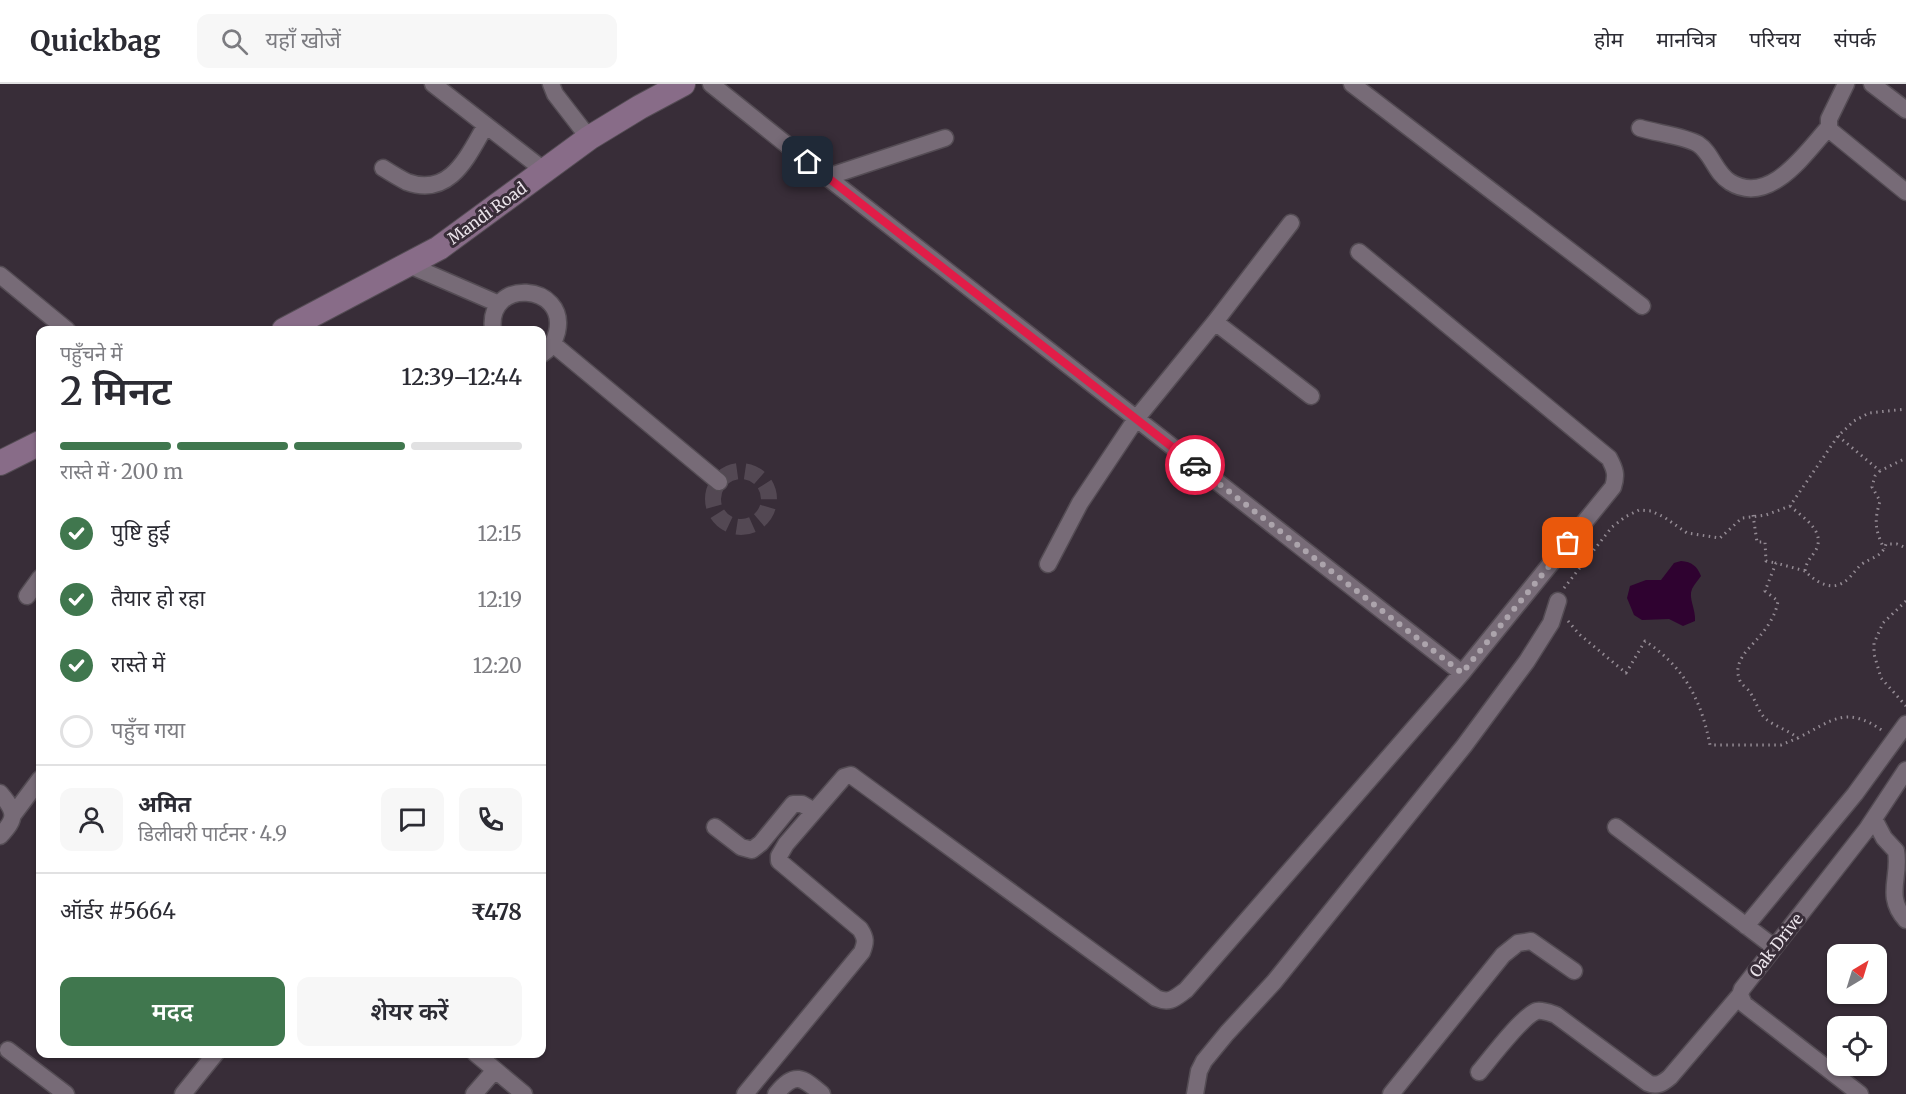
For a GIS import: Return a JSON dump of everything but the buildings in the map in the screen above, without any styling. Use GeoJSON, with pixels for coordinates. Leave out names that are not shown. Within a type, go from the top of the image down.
{"type":"FeatureCollection","features":[{"type":"Feature","properties":{"kind":"street"},"geometry":{"type":"LineString","coordinates":[[433,84],[545,171]]}},
{"type":"Feature","properties":{"kind":"street"},"geometry":{"type":"LineString","coordinates":[[551,84],[555,94],[590,138]]}},
{"type":"Feature","properties":{"kind":"street","name":"Mandi Road"},"geometry":{"type":"LineString","coordinates":[[292,326],[409,265],[465,230],[590,138],[683,84]]}},
{"type":"Feature","properties":{"kind":"street"},"geometry":{"type":"LineString","coordinates":[[711,84],[1462,673]]}},
{"type":"Feature","properties":{"kind":"street"},"geometry":{"type":"LineString","coordinates":[[1352,84],[1642,306]]}},
{"type":"Feature","properties":{"kind":"street"},"geometry":{"type":"LineString","coordinates":[[1846,84],[1829,119],[1829,127],[1836,136],[1906,192]]}},
{"type":"Feature","properties":{"kind":"street"},"geometry":{"type":"LineString","coordinates":[[1872,84],[1906,110]]}},
{"type":"Feature","properties":{"kind":"street"},"geometry":{"type":"LineString","coordinates":[[383,168],[415,184],[446,180],[458,170],[486,125]]}},
{"type":"Feature","properties":{"kind":"street"},"geometry":{"type":"LineString","coordinates":[[1640,128],[1696,143],[1704,149],[1729,182],[1745,188],[1761,187],[1786,174],[1829,127]]}},
{"type":"Feature","properties":{"kind":"street"},"geometry":{"type":"LineString","coordinates":[[827,177],[945,138]]}},
{"type":"Feature","properties":{"kind":"street"},"geometry":{"type":"LineString","coordinates":[[1048,564],[1080,503],[1137,419],[1291,223]]}},
{"type":"Feature","properties":{"kind":"street"},"geometry":{"type":"LineString","coordinates":[[745,1094],[812,1014],[866,944],[866,937],[860,929],[779,861],[779,856],[786,844],[844,777],[851,775],[1156,998],[1164,1001],[1172,1000],[1194,982],[1462,673],[1613,487],[1616,478],[1615,468],[1609,458],[1359,252]]}},
{"type":"Feature","properties":{"kind":"street"},"geometry":{"type":"LineString","coordinates":[[409,265],[499,304]]}},
{"type":"Feature","properties":{"kind":"street"},"geometry":{"type":"LineString","coordinates":[[0,276],[62,326]]}},
{"type":"Feature","properties":{"kind":"street"},"geometry":{"type":"LineString","coordinates":[[493,326],[494,313],[499,304],[516,293],[526,292],[545,298],[557,315],[559,325],[547,349],[718,482]]}},
{"type":"Feature","properties":{"kind":"street"},"geometry":{"type":"LineString","coordinates":[[1215,322],[1311,396]]}},
{"type":"Feature","properties":{"kind":"street"},"geometry":{"type":"LineString","coordinates":[[0,463],[36,445]]}},
{"type":"Feature","properties":{"kind":"street"},"geometry":{"type":"LineString","coordinates":[[27,596],[36,584]]}},
{"type":"Feature","properties":{"kind":"street"},"geometry":{"type":"LineString","coordinates":[[1195,1094],[1199,1071],[1204,1061],[1233,1025],[1274,982],[1464,746],[1527,661],[1551,623],[1558,601]]}},
{"type":"Feature","properties":{"kind":"street"},"geometry":{"type":"LineString","coordinates":[[1746,926],[1855,794],[1906,724]]}},
{"type":"Feature","properties":{"kind":"street","name":"Oak Drive"},"geometry":{"type":"LineString","coordinates":[[1860,1094],[1744,1004],[1740,995],[1774,946],[1874,819],[1906,770]]}},
{"type":"Feature","properties":{"kind":"street"},"geometry":{"type":"LineString","coordinates":[[0,836],[10,826],[13,815],[36,784]]}},
{"type":"Feature","properties":{"kind":"street"},"geometry":{"type":"LineString","coordinates":[[0,793],[12,808],[13,815]]}},
{"type":"Feature","properties":{"kind":"street"},"geometry":{"type":"LineString","coordinates":[[715,827],[741,847],[752,850],[761,843],[793,804],[802,804],[814,811]]}},
{"type":"Feature","properties":{"kind":"street"},"geometry":{"type":"LineString","coordinates":[[1874,819],[1884,838],[1902,855],[1894,899],[1906,920]]}},
{"type":"Feature","properties":{"kind":"street"},"geometry":{"type":"LineString","coordinates":[[1616,827],[1774,946]]}},
{"type":"Feature","properties":{"kind":"street"},"geometry":{"type":"LineString","coordinates":[[1391,1094],[1503,956],[1518,943],[1531,941],[1574,971]]}},
{"type":"Feature","properties":{"kind":"street"},"geometry":{"type":"LineString","coordinates":[[1479,1072],[1525,1019],[1541,1011],[1556,1015],[1648,1083],[1655,1085],[1670,1077],[1740,995]]}},
{"type":"Feature","properties":{"kind":"street"},"geometry":{"type":"LineString","coordinates":[[8,1050],[66,1094]]}},
{"type":"Feature","properties":{"kind":"street"},"geometry":{"type":"LineString","coordinates":[[183,1094],[212,1058]]}},
{"type":"Feature","properties":{"kind":"street"},"geometry":{"type":"LineString","coordinates":[[481,1058],[524,1094]]}},
{"type":"Feature","properties":{"kind":"street"},"geometry":{"type":"LineString","coordinates":[[474,1094],[495,1070]]}},
{"type":"Feature","properties":{"kind":"street"},"geometry":{"type":"LineString","coordinates":[[776,1094],[790,1080],[798,1078],[805,1080],[822,1094]]}},
{"type":"Feature","properties":{"kind":"path"},"geometry":{"type":"LineString","coordinates":[[1888,735],[1872,723],[1848,715],[1833,719],[1781,745],[1710,745],[1697,700],[1676,666],[1665,655],[1645,641],[1626,673],[1579,634],[1561,611],[1558,601],[1560,593],[1612,527],[1625,517],[1640,510],[1651,512],[1664,517],[1687,534],[1720,538],[1742,518],[1766,515],[1790,506],[1838,436],[1854,422],[1869,413],[1906,410]]}},
{"type":"Feature","properties":{"kind":"path"},"geometry":{"type":"LineString","coordinates":[[1838,436],[1880,471]]}},
{"type":"Feature","properties":{"kind":"path"},"geometry":{"type":"LineString","coordinates":[[1884,550],[1877,534],[1875,518],[1880,501],[1872,487],[1875,476],[1880,471],[1906,459]]}},
{"type":"Feature","properties":{"kind":"path"},"geometry":{"type":"LineString","coordinates":[[1790,506],[1812,525],[1819,539],[1818,546],[1808,561],[1805,571]]}},
{"type":"Feature","properties":{"kind":"path"},"geometry":{"type":"LineString","coordinates":[[1753,515],[1757,542],[1765,543],[1766,561],[1805,571],[1825,585],[1837,586],[1848,579],[1858,567],[1875,559],[1887,544],[1898,544],[1906,548]]}},
{"type":"Feature","properties":{"kind":"path"},"geometry":{"type":"LineString","coordinates":[[1776,562],[1765,591],[1778,601],[1777,611],[1758,639],[1742,655],[1738,670],[1741,683],[1749,690],[1761,715],[1798,738]]}},
{"type":"Feature","properties":{"kind":"path"},"geometry":{"type":"LineString","coordinates":[[1906,601],[1883,623],[1874,643],[1874,654],[1881,678],[1906,706]]}},
{"type":"Feature","properties":{"kind":"shaded area"},"geometry":{"type":"Polygon","coordinates":[[[1681,561],[1694,565],[1701,576],[1691,592],[1695,621],[1683,626],[1669,619],[1642,620],[1634,615],[1627,598],[1630,586],[1646,580],[1661,580],[1674,563],[1681,561]]]}},
{"type":"Feature","properties":{"kind":"tunnel"},"geometry":{"type":"LineString","coordinates":[[741,471],[752,473],[761,479],[767,488],[769,499],[767,510],[761,519],[752,525],[741,527],[730,525],[721,519],[715,510],[713,499],[715,488],[721,479],[730,473],[741,471]]}},
{"type":"Feature","properties":{"kind":"way so far"},"geometry":{"type":"LineString","coordinates":[[1195,465],[1462,673],[1568,543]]}},
{"type":"Feature","properties":{"kind":"route"},"geometry":{"type":"LineString","coordinates":[[808,162],[1195,465]]}}]}
